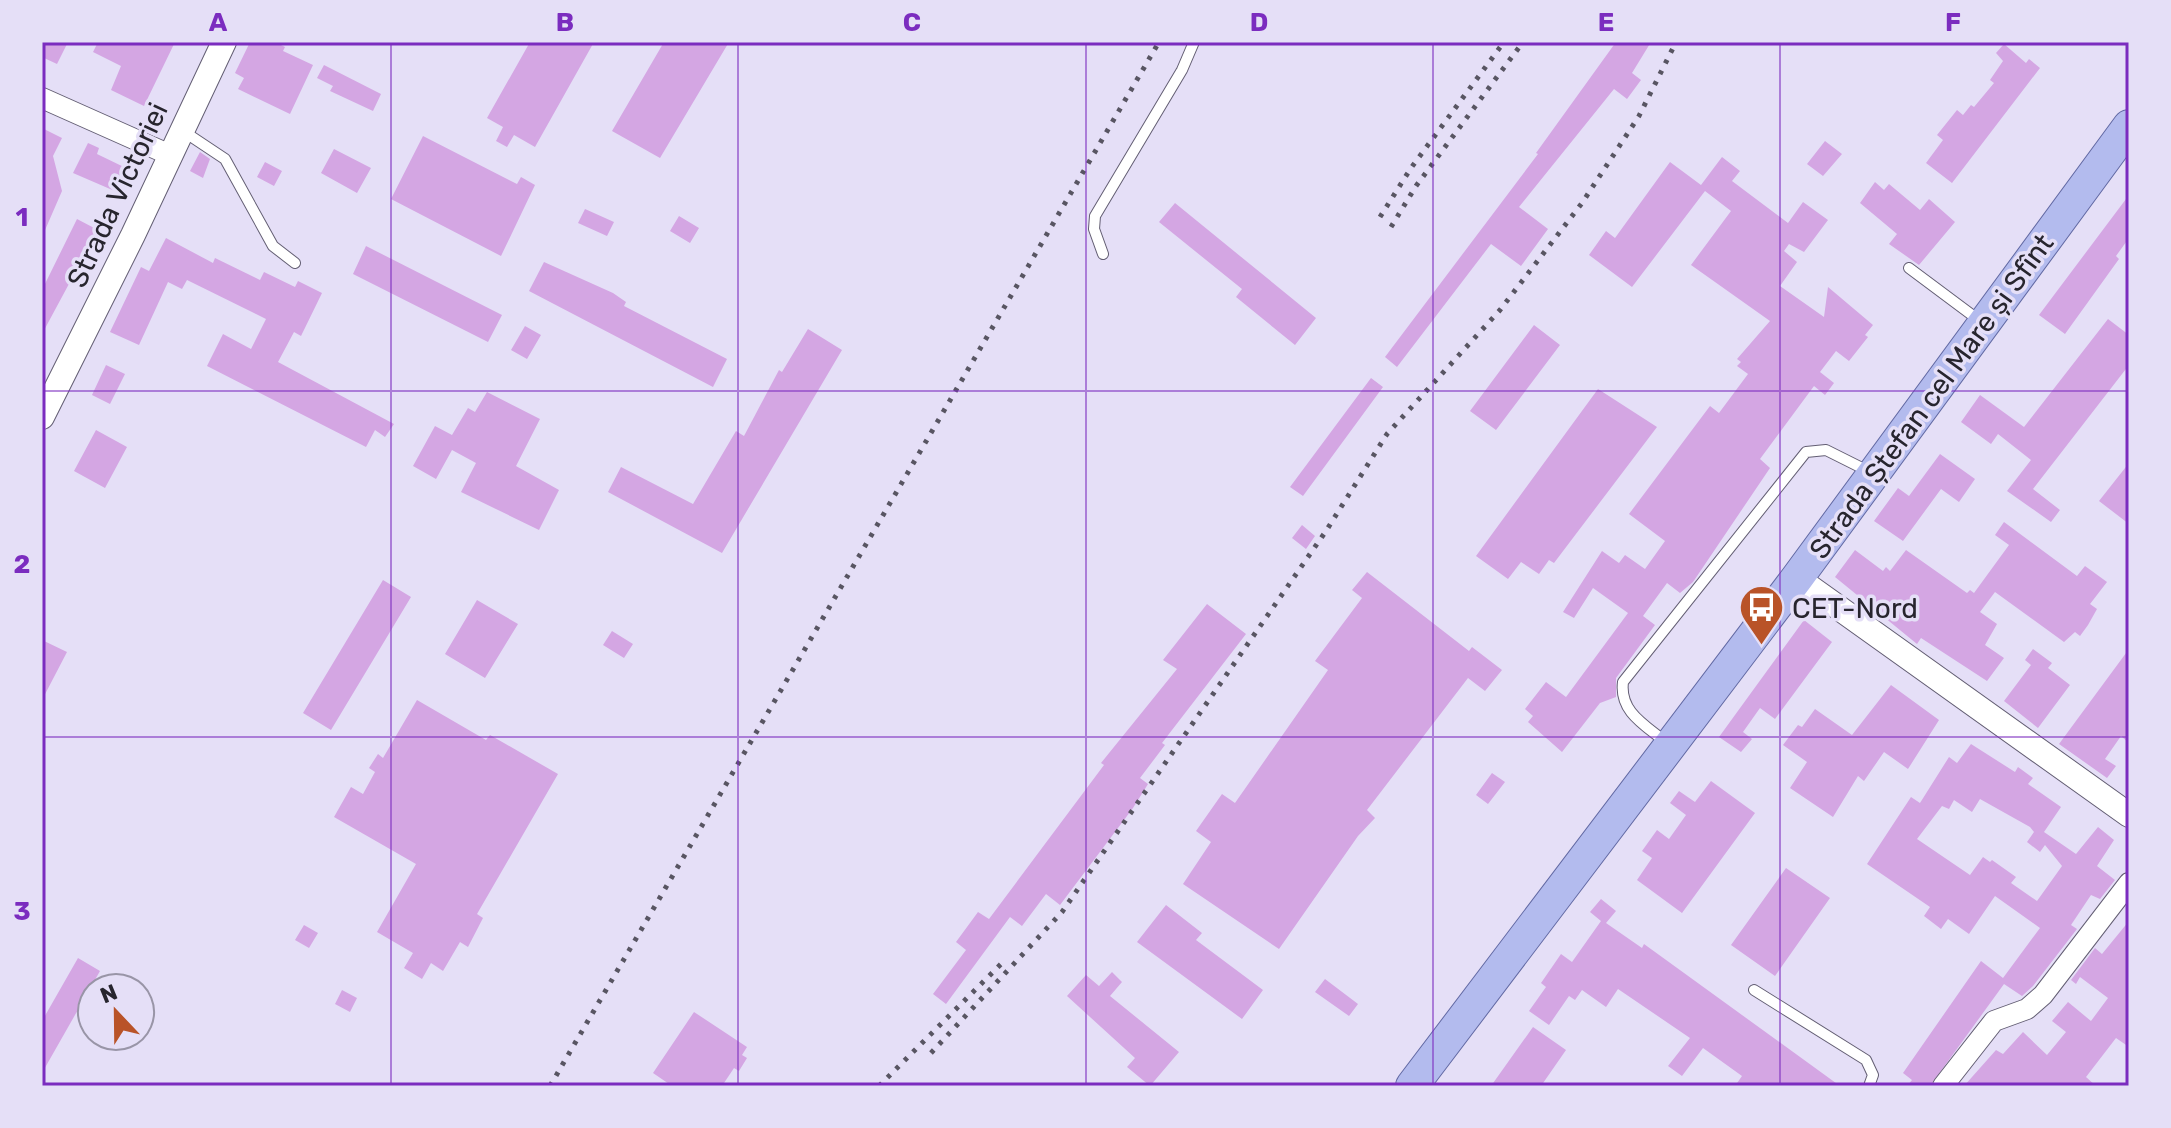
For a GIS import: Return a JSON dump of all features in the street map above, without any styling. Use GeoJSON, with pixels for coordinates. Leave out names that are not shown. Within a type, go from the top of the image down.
{"type":"FeatureCollection","features":[{"type":"Feature","properties":{"kind":"main road","name":"Strada Ștefan cel Mare și Sfînt"},"geometry":{"type":"LineString","coordinates":[[1412,1086],[1797,578],[2129,126]]}},
{"type":"Feature","properties":{"kind":"street","name":"Strada Victoriei"},"geometry":{"type":"LineString","coordinates":[[42,417],[224,42]]}},
{"type":"Feature","properties":{"kind":"street"},"geometry":{"type":"LineString","coordinates":[[42,98],[170,155]]}},
{"type":"Feature","properties":{"kind":"street"},"geometry":{"type":"LineString","coordinates":[[1797,578],[2129,815]]}},
{"type":"Feature","properties":{"kind":"street"},"geometry":{"type":"LineString","coordinates":[[1943,1086],[1994,1021],[2027,1009],[2043,995],[2129,883]]}},
{"type":"Feature","properties":{"kind":"lane"},"geometry":{"type":"LineString","coordinates":[[1103,254],[1094,229],[1095,216],[1182,70],[1194,42]]}},
{"type":"Feature","properties":{"kind":"lane"},"geometry":{"type":"LineString","coordinates":[[181,130],[225,159],[273,246],[295,263]]}},
{"type":"Feature","properties":{"kind":"lane"},"geometry":{"type":"LineString","coordinates":[[1909,268],[1984,324]]}},
{"type":"Feature","properties":{"kind":"lane"},"geometry":{"type":"LineString","coordinates":[[1669,745],[1627,709],[1621,693],[1623,682],[1806,452],[1826,450],[1874,474]]}},
{"type":"Feature","properties":{"kind":"lane"},"geometry":{"type":"LineString","coordinates":[[1754,990],[1866,1060],[1873,1075],[1869,1086]]}},
{"type":"Feature","properties":{"kind":"building"},"geometry":{"type":"Polygon","coordinates":[[[42,42],[68,42],[57,64],[42,57],[42,42]]]}},
{"type":"Feature","properties":{"kind":"building"},"geometry":{"type":"Polygon","coordinates":[[[98,42],[175,42],[144,106],[111,90],[121,66],[93,52],[98,42]]]}},
{"type":"Feature","properties":{"kind":"building"},"geometry":{"type":"Polygon","coordinates":[[[250,42],[275,42],[285,47],[283,51],[313,65],[290,114],[238,89],[244,78],[235,73],[250,42]]]}},
{"type":"Feature","properties":{"kind":"building"},"geometry":{"type":"Polygon","coordinates":[[[530,42],[594,42],[535,147],[514,135],[507,147],[496,141],[503,127],[487,118],[530,42]]]}},
{"type":"Feature","properties":{"kind":"building"},"geometry":{"type":"Polygon","coordinates":[[[664,42],[729,42],[660,158],[612,131],[664,42]]]}},
{"type":"Feature","properties":{"kind":"building"},"geometry":{"type":"Polygon","coordinates":[[[1616,42],[1651,42],[1632,73],[1641,80],[1627,99],[1614,89],[1519,207],[1548,229],[1521,266],[1491,244],[1397,367],[1385,357],[1538,154],[1616,42]]]}},
{"type":"Feature","properties":{"kind":"building"},"geometry":{"type":"Polygon","coordinates":[[[2004,44],[2026,63],[2029,59],[2040,68],[1952,183],[1926,163],[1943,140],[1937,135],[1957,110],[1963,115],[1971,105],[1974,107],[1994,83],[1990,80],[2003,61],[1996,53],[2004,44]]]}},
{"type":"Feature","properties":{"kind":"building"},"geometry":{"type":"Polygon","coordinates":[[[324,65],[381,94],[373,111],[330,91],[333,86],[317,78],[324,65]]]}},
{"type":"Feature","properties":{"kind":"building"},"geometry":{"type":"Polygon","coordinates":[[[42,128],[62,138],[53,156],[62,191],[42,237],[42,128]]]}},
{"type":"Feature","properties":{"kind":"building"},"geometry":{"type":"Polygon","coordinates":[[[423,136],[517,184],[521,177],[535,185],[501,256],[391,199],[423,136]]]}},
{"type":"Feature","properties":{"kind":"building"},"geometry":{"type":"Polygon","coordinates":[[[1825,141],[1842,154],[1823,176],[1807,164],[1825,141]]]}},
{"type":"Feature","properties":{"kind":"building"},"geometry":{"type":"Polygon","coordinates":[[[88,143],[99,148],[97,154],[128,169],[117,192],[73,173],[88,143]]]}},
{"type":"Feature","properties":{"kind":"building"},"geometry":{"type":"Polygon","coordinates":[[[334,149],[371,168],[357,193],[321,173],[334,149]]]}},
{"type":"Feature","properties":{"kind":"building"},"geometry":{"type":"Polygon","coordinates":[[[200,152],[210,159],[203,178],[190,171],[200,152]]]}},
{"type":"Feature","properties":{"kind":"building"},"geometry":{"type":"Polygon","coordinates":[[[1722,157],[1740,171],[1732,181],[1788,223],[1803,202],[1828,220],[1804,252],[1789,244],[1784,251],[1797,262],[1780,286],[1824,317],[1828,287],[1873,325],[1865,335],[1868,337],[1849,361],[1836,351],[1820,372],[1834,383],[1825,395],[1814,386],[1760,459],[1770,468],[1693,582],[1680,593],[1667,583],[1643,616],[1655,625],[1616,678],[1616,697],[1600,703],[1562,752],[1528,722],[1533,716],[1525,709],[1546,682],[1566,697],[1628,613],[1593,588],[1574,618],[1563,612],[1602,551],[1619,563],[1625,555],[1645,569],[1665,541],[1629,514],[1710,406],[1719,413],[1748,374],[1737,366],[1741,362],[1737,359],[1770,321],[1691,265],[1731,211],[1705,191],[1632,287],[1589,255],[1606,231],[1615,238],[1670,162],[1701,185],[1722,157]]]}},
{"type":"Feature","properties":{"kind":"building"},"geometry":{"type":"Polygon","coordinates":[[[265,162],[282,171],[274,186],[257,177],[265,162]]]}},
{"type":"Feature","properties":{"kind":"building"},"geometry":{"type":"Polygon","coordinates":[[[1875,182],[1884,190],[1889,184],[1920,210],[1929,199],[1955,222],[1919,265],[1889,244],[1897,234],[1860,203],[1875,182]]]}},
{"type":"Feature","properties":{"kind":"building"},"geometry":{"type":"Polygon","coordinates":[[[2129,195],[2129,238],[2116,256],[2119,259],[2065,334],[2039,315],[2129,195]]]}},
{"type":"Feature","properties":{"kind":"building"},"geometry":{"type":"Polygon","coordinates":[[[1175,203],[1316,318],[1295,345],[1236,297],[1242,289],[1159,222],[1175,203]]]}},
{"type":"Feature","properties":{"kind":"building"},"geometry":{"type":"Polygon","coordinates":[[[585,209],[614,222],[607,236],[578,223],[585,209]]]}},
{"type":"Feature","properties":{"kind":"building"},"geometry":{"type":"Polygon","coordinates":[[[679,216],[699,228],[690,243],[670,231],[679,216]]]}},
{"type":"Feature","properties":{"kind":"building"},"geometry":{"type":"Polygon","coordinates":[[[77,219],[98,230],[42,334],[42,290],[77,219]]]}},
{"type":"Feature","properties":{"kind":"building"},"geometry":{"type":"Polygon","coordinates":[[[166,238],[213,263],[215,258],[260,280],[264,272],[295,287],[298,281],[322,293],[301,336],[294,332],[278,362],[394,424],[385,437],[375,430],[366,447],[207,366],[223,334],[251,349],[266,319],[187,280],[182,289],[168,282],[139,345],[110,332],[141,267],[149,271],[166,238]]]}},
{"type":"Feature","properties":{"kind":"building"},"geometry":{"type":"Polygon","coordinates":[[[366,246],[502,315],[488,342],[353,274],[366,246]]]}},
{"type":"Feature","properties":{"kind":"building"},"geometry":{"type":"Polygon","coordinates":[[[544,262],[613,293],[626,302],[624,306],[727,359],[713,387],[529,291],[544,262]]]}},
{"type":"Feature","properties":{"kind":"building"},"geometry":{"type":"Polygon","coordinates":[[[2108,319],[2129,335],[2129,365],[2033,489],[2060,510],[2051,522],[2007,491],[2031,460],[1998,434],[1991,444],[1961,422],[1980,395],[2024,427],[2108,319]]]}},
{"type":"Feature","properties":{"kind":"building"},"geometry":{"type":"Polygon","coordinates":[[[1534,325],[1560,345],[1496,430],[1470,411],[1534,325]]]}},
{"type":"Feature","properties":{"kind":"building"},"geometry":{"type":"Polygon","coordinates":[[[525,326],[541,335],[527,359],[511,350],[525,326]]]}},
{"type":"Feature","properties":{"kind":"building"},"geometry":{"type":"Polygon","coordinates":[[[808,329],[842,350],[722,553],[608,492],[621,467],[693,504],[736,431],[744,436],[779,370],[782,372],[808,329]]]}},
{"type":"Feature","properties":{"kind":"building"},"geometry":{"type":"Polygon","coordinates":[[[106,365],[125,374],[110,404],[92,395],[106,365]]]}},
{"type":"Feature","properties":{"kind":"building"},"geometry":{"type":"Polygon","coordinates":[[[1371,378],[1383,387],[1303,496],[1290,487],[1371,378]]]}},
{"type":"Feature","properties":{"kind":"building"},"geometry":{"type":"Polygon","coordinates":[[[1598,389],[1657,427],[1554,563],[1549,560],[1539,574],[1521,562],[1508,579],[1476,556],[1598,389]]]}},
{"type":"Feature","properties":{"kind":"building"},"geometry":{"type":"Polygon","coordinates":[[[487,392],[540,419],[516,466],[559,490],[539,530],[461,492],[476,463],[452,450],[436,479],[413,466],[435,426],[452,435],[468,408],[475,412],[487,392]]]}},
{"type":"Feature","properties":{"kind":"building"},"geometry":{"type":"Polygon","coordinates":[[[96,430],[127,447],[105,488],[74,471],[96,430]]]}},
{"type":"Feature","properties":{"kind":"building"},"geometry":{"type":"Polygon","coordinates":[[[1940,454],[1975,479],[1959,502],[1941,489],[1903,541],[1874,521],[1898,488],[1909,496],[1940,454]]]}},
{"type":"Feature","properties":{"kind":"building"},"geometry":{"type":"Polygon","coordinates":[[[2129,463],[2129,524],[2099,501],[2129,463]]]}},
{"type":"Feature","properties":{"kind":"building"},"geometry":{"type":"Polygon","coordinates":[[[2004,522],[2077,576],[2085,566],[2107,582],[2090,604],[2097,609],[2088,625],[2080,636],[2075,632],[2064,642],[1995,592],[1980,612],[1997,624],[1985,645],[2004,658],[1987,681],[1921,638],[1917,644],[1835,577],[1855,550],[1883,571],[1886,567],[1890,571],[1906,550],[1967,593],[1970,590],[1974,593],[2009,545],[1995,535],[2004,522]]]}},
{"type":"Feature","properties":{"kind":"building"},"geometry":{"type":"Polygon","coordinates":[[[1302,525],[1315,536],[1306,549],[1292,538],[1302,525]]]}},
{"type":"Feature","properties":{"kind":"building"},"geometry":{"type":"Polygon","coordinates":[[[1367,572],[1469,651],[1472,647],[1502,670],[1485,691],[1468,678],[1367,810],[1375,818],[1358,836],[1279,949],[1183,884],[1211,842],[1196,831],[1222,794],[1235,803],[1328,670],[1315,661],[1362,598],[1352,590],[1367,572]]]}},
{"type":"Feature","properties":{"kind":"building"},"geometry":{"type":"Polygon","coordinates":[[[383,580],[411,597],[331,730],[303,713],[383,580]]]}},
{"type":"Feature","properties":{"kind":"building"},"geometry":{"type":"Polygon","coordinates":[[[477,600],[518,624],[485,678],[445,654],[477,600]]]}},
{"type":"Feature","properties":{"kind":"building"},"geometry":{"type":"Polygon","coordinates":[[[1207,604],[1246,634],[1162,743],[1165,745],[1140,778],[1148,784],[1133,808],[1060,905],[1046,894],[1022,926],[1010,917],[946,1004],[933,994],[966,950],[956,942],[978,912],[989,919],[1104,765],[1101,763],[1177,669],[1163,660],[1207,604]]]}},
{"type":"Feature","properties":{"kind":"building"},"geometry":{"type":"Polygon","coordinates":[[[1804,620],[1832,642],[1775,719],[1760,708],[1743,732],[1752,739],[1741,752],[1719,737],[1804,620]]]}},
{"type":"Feature","properties":{"kind":"building"},"geometry":{"type":"Polygon","coordinates":[[[612,631],[633,644],[624,658],[603,645],[612,631]]]}},
{"type":"Feature","properties":{"kind":"building"},"geometry":{"type":"Polygon","coordinates":[[[42,640],[67,652],[42,700],[42,640]]]}},
{"type":"Feature","properties":{"kind":"building"},"geometry":{"type":"Polygon","coordinates":[[[2033,649],[2052,663],[2048,668],[2070,685],[2038,728],[2004,701],[2031,665],[2025,660],[2033,649]]]}},
{"type":"Feature","properties":{"kind":"building"},"geometry":{"type":"Polygon","coordinates":[[[2129,649],[2129,743],[2121,736],[2105,759],[2116,766],[2107,778],[2059,744],[2129,649]]]}},
{"type":"Feature","properties":{"kind":"building"},"geometry":{"type":"Polygon","coordinates":[[[1891,685],[1939,720],[1908,769],[1884,752],[1864,781],[1858,776],[1833,817],[1790,788],[1807,762],[1783,745],[1798,725],[1802,727],[1815,709],[1852,735],[1891,685]]]}},
{"type":"Feature","properties":{"kind":"building"},"geometry":{"type":"Polygon","coordinates":[[[417,700],[486,740],[490,735],[558,774],[477,914],[483,918],[468,947],[460,942],[443,971],[431,963],[422,979],[404,968],[413,953],[377,932],[416,864],[334,817],[351,787],[363,794],[375,772],[369,768],[378,754],[383,758],[417,700]]]}},
{"type":"Feature","properties":{"kind":"building"},"geometry":{"type":"Polygon","coordinates":[[[1971,744],[2015,772],[2018,767],[2033,778],[2028,784],[2061,807],[2044,832],[2076,854],[2098,827],[2114,840],[2097,866],[2115,880],[2100,899],[2091,895],[2071,925],[2077,929],[2033,986],[2022,996],[2004,984],[1930,1086],[1907,1086],[1912,1080],[1903,1073],[1981,961],[2003,978],[2040,928],[1995,896],[1969,934],[1948,919],[1941,929],[1924,916],[1930,907],[1867,864],[1911,797],[1920,803],[1949,757],[1957,763],[1971,744]],[[1980,799],[1972,812],[1954,800],[1949,809],[1942,806],[1917,839],[1970,875],[1983,857],[1990,862],[1992,860],[2016,877],[2011,883],[2037,901],[2062,866],[2045,845],[2040,852],[2027,842],[2034,832],[1980,799]]]}},
{"type":"Feature","properties":{"kind":"building"},"geometry":{"type":"Polygon","coordinates":[[[1492,773],[1505,782],[1488,804],[1476,795],[1492,773]]]}},
{"type":"Feature","properties":{"kind":"building"},"geometry":{"type":"Polygon","coordinates":[[[1711,781],[1755,813],[1682,913],[1637,880],[1652,858],[1642,851],[1657,830],[1669,839],[1686,815],[1670,803],[1679,791],[1695,802],[1711,781]]]}},
{"type":"Feature","properties":{"kind":"building"},"geometry":{"type":"Polygon","coordinates":[[[1786,868],[1830,898],[1775,976],[1731,945],[1786,868]]]}},
{"type":"Feature","properties":{"kind":"building"},"geometry":{"type":"Polygon","coordinates":[[[1601,899],[1616,911],[1606,923],[1642,948],[1644,944],[1840,1086],[1735,1086],[1742,1076],[1703,1048],[1682,1076],[1668,1066],[1690,1038],[1618,989],[1606,1007],[1582,990],[1575,1000],[1569,996],[1549,1025],[1529,1011],[1546,987],[1541,983],[1561,954],[1572,962],[1601,921],[1590,912],[1601,899]]]}},
{"type":"Feature","properties":{"kind":"building"},"geometry":{"type":"Polygon","coordinates":[[[1166,905],[1202,933],[1196,940],[1263,990],[1242,1019],[1137,942],[1166,905]]]}},
{"type":"Feature","properties":{"kind":"building"},"geometry":{"type":"Polygon","coordinates":[[[2129,921],[2129,1047],[2116,1038],[2086,1077],[2096,1086],[1964,1086],[1996,1050],[2003,1054],[2023,1032],[2047,1055],[2066,1032],[2052,1021],[2068,1002],[2091,1021],[2108,998],[2080,977],[2076,984],[2071,980],[2095,948],[2102,954],[2129,921]]]}},
{"type":"Feature","properties":{"kind":"building"},"geometry":{"type":"Polygon","coordinates":[[[304,925],[318,933],[309,948],[295,940],[304,925]]]}},
{"type":"Feature","properties":{"kind":"building"},"geometry":{"type":"Polygon","coordinates":[[[78,958],[100,971],[76,972],[76,1013],[42,1073],[42,1021],[78,958]]]}},
{"type":"Feature","properties":{"kind":"building"},"geometry":{"type":"Polygon","coordinates":[[[1112,972],[1122,982],[1110,996],[1179,1052],[1150,1086],[1127,1067],[1135,1058],[1067,996],[1086,975],[1099,986],[1112,972]]]}},
{"type":"Feature","properties":{"kind":"building"},"geometry":{"type":"Polygon","coordinates":[[[1325,979],[1358,1004],[1349,1016],[1315,992],[1325,979]]]}},
{"type":"Feature","properties":{"kind":"building"},"geometry":{"type":"Polygon","coordinates":[[[342,990],[357,998],[350,1012],[335,1004],[342,990]]]}},
{"type":"Feature","properties":{"kind":"building"},"geometry":{"type":"Polygon","coordinates":[[[694,1012],[747,1047],[742,1055],[747,1058],[739,1071],[734,1068],[722,1086],[672,1086],[653,1073],[694,1012]]]}},
{"type":"Feature","properties":{"kind":"building"},"geometry":{"type":"Polygon","coordinates":[[[1533,1027],[1566,1050],[1541,1086],[1491,1086],[1533,1027]]]}},
{"type":"Feature","properties":{"kind":"railway"},"geometry":{"type":"LineString","coordinates":[[550,1086],[1159,42]]}},
{"type":"Feature","properties":{"kind":"railway"},"geometry":{"type":"LineString","coordinates":[[1380,217],[1411,168],[1504,42]]}},
{"type":"Feature","properties":{"kind":"railway"},"geometry":{"type":"LineString","coordinates":[[1391,227],[1416,186],[1523,42]]}},
{"type":"Feature","properties":{"kind":"railway"},"geometry":{"type":"LineString","coordinates":[[931,1053],[1062,912],[1326,531],[1387,434],[1500,310],[1582,203],[1639,116],[1676,42]]}},
{"type":"Feature","properties":{"kind":"railway"},"geometry":{"type":"LineString","coordinates":[[879,1086],[1004,961]]}},
{"type":"Feature","properties":{"kind":"place","name":"CET-Nord"},"geometry":{"type":"Point","coordinates":[1761,647]}}]}
